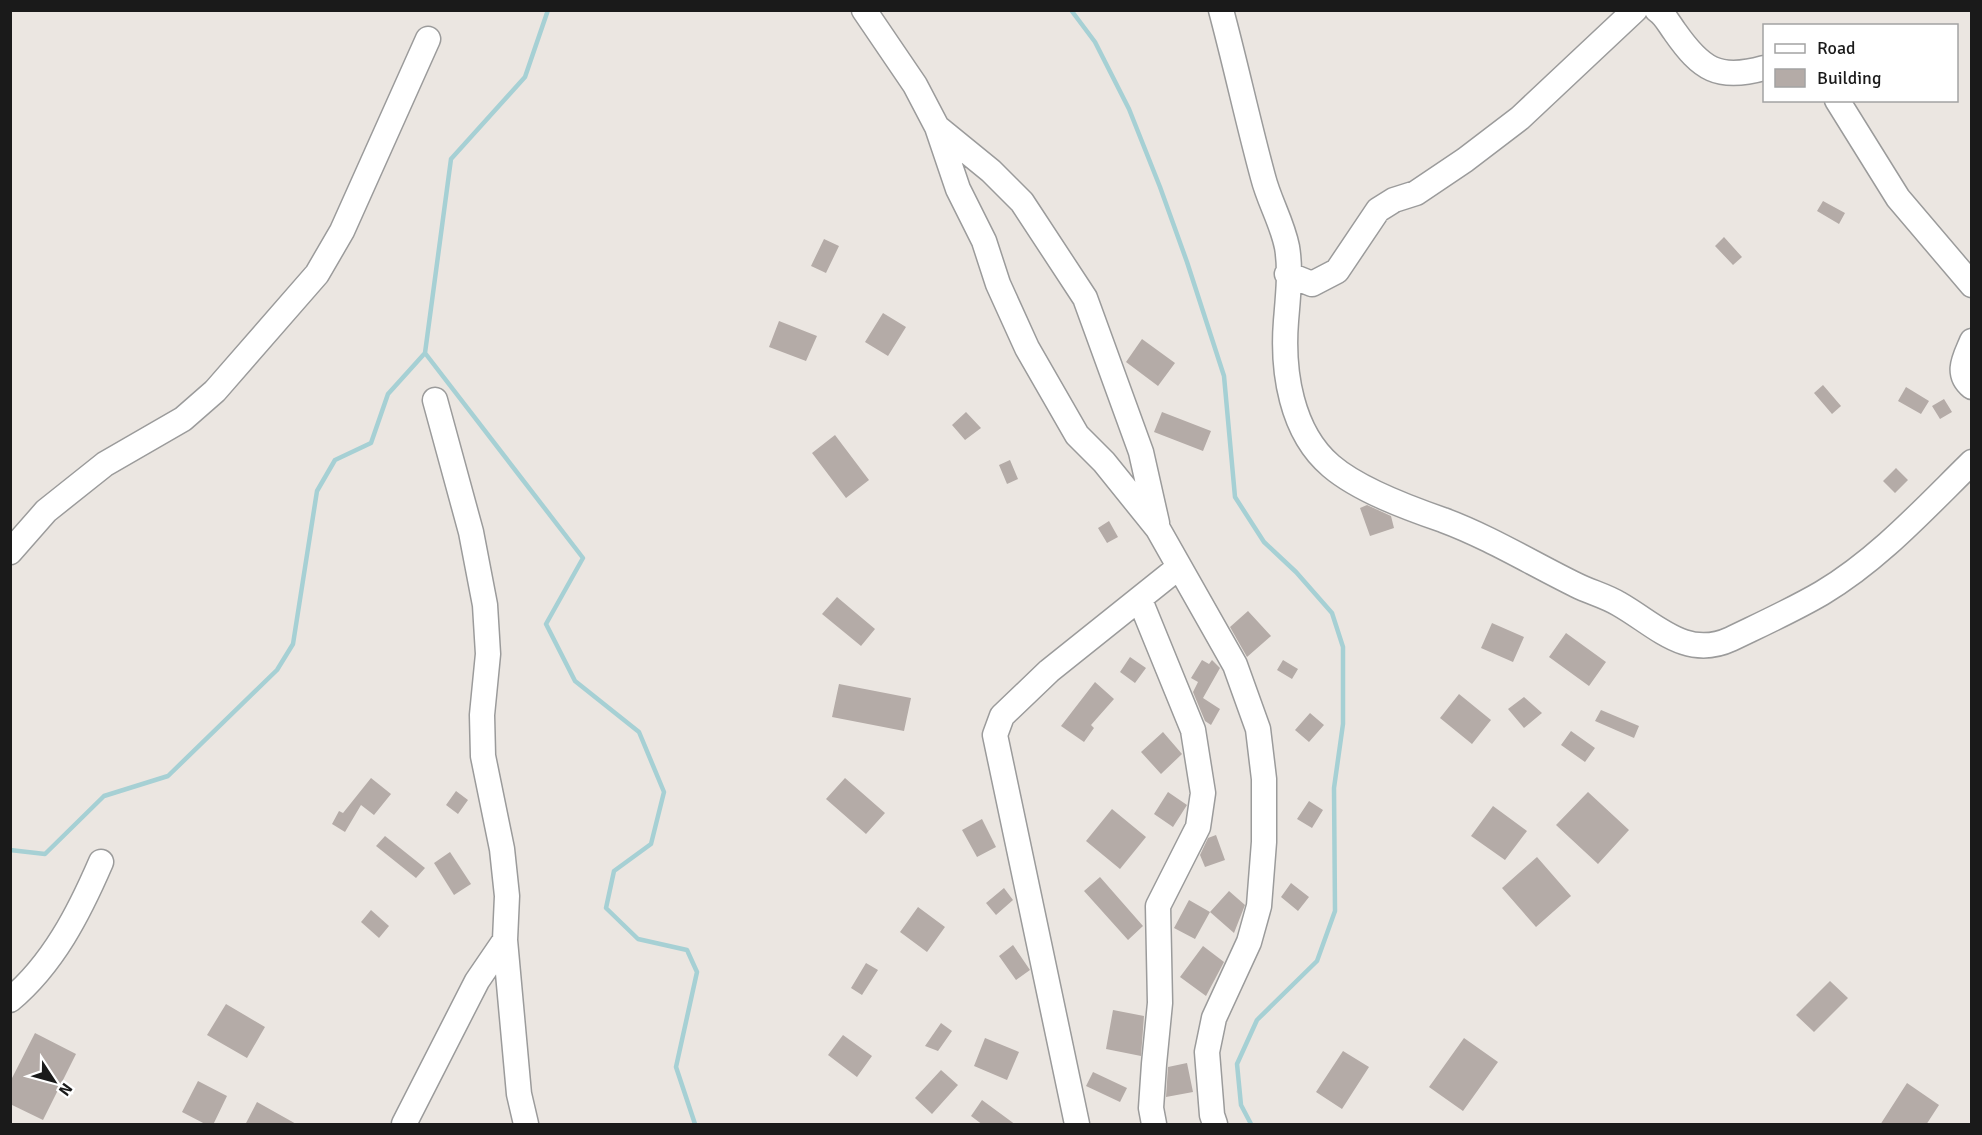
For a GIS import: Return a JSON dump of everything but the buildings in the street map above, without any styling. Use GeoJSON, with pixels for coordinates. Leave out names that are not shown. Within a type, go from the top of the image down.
{"type":"FeatureCollection","features":[{"type":"Feature","properties":{"kind":"street"},"geometry":{"type":"LineString","coordinates":[[864,10],[915,85],[937,127],[958,189],[984,241],[998,284],[1027,348],[1077,435],[1104,462],[1158,529],[1235,665],[1258,729],[1264,780],[1264,842],[1259,906],[1249,942],[1214,1018],[1207,1052],[1212,1115],[1215,1125]]}},
{"type":"Feature","properties":{"kind":"street"},"geometry":{"type":"LineString","coordinates":[[1221,10],[1263,177],[1283,227],[1288,250],[1286,370],[1293,401],[1302,428],[1315,451],[1332,468],[1413,511],[1467,531],[1618,603],[1676,641],[1688,645],[1718,645],[1822,593],[1873,556],[1971,462]]}},
{"type":"Feature","properties":{"kind":"street"},"geometry":{"type":"LineString","coordinates":[[1657,10],[1688,51],[1704,67],[1731,72],[1763,68]]}},
{"type":"Feature","properties":{"kind":"street"},"geometry":{"type":"LineString","coordinates":[[1286,319],[1319,283],[1346,262],[1378,210],[1394,200],[1416,192],[1511,125],[1634,11]]}},
{"type":"Feature","properties":{"kind":"street"},"geometry":{"type":"LineString","coordinates":[[10,552],[46,511],[96,471],[183,419],[215,391],[317,274],[342,231],[428,39]]}},
{"type":"Feature","properties":{"kind":"street"},"geometry":{"type":"LineString","coordinates":[[1838,102],[1898,198],[1971,285]]}},
{"type":"Feature","properties":{"kind":"street"},"geometry":{"type":"LineString","coordinates":[[937,127],[992,171],[1022,202],[1086,298],[1141,452],[1158,529]]}},
{"type":"Feature","properties":{"kind":"street"},"geometry":{"type":"LineString","coordinates":[[1287,274],[1312,284],[1319,283]]}},
{"type":"Feature","properties":{"kind":"street"},"geometry":{"type":"LineString","coordinates":[[1971,341],[1961,368],[1965,381],[1971,387]]}},
{"type":"Feature","properties":{"kind":"street"},"geometry":{"type":"LineString","coordinates":[[435,400],[471,532],[485,605],[488,654],[482,715],[483,756],[503,860],[507,896],[505,940],[519,1094],[526,1125]]}},
{"type":"Feature","properties":{"kind":"street"},"geometry":{"type":"LineString","coordinates":[[1077,1125],[995,735],[1002,716],[1041,678],[1179,567]]}},
{"type":"Feature","properties":{"kind":"street"},"geometry":{"type":"LineString","coordinates":[[1140,600],[1192,730],[1203,793],[1198,826],[1158,906],[1160,1003],[1151,1108],[1154,1125]]}},
{"type":"Feature","properties":{"kind":"street"},"geometry":{"type":"LineString","coordinates":[[10,1000],[29,985],[59,943],[85,901],[101,862]]}},
{"type":"Feature","properties":{"kind":"street"},"geometry":{"type":"LineString","coordinates":[[404,1125],[477,981],[505,940]]}},
{"type":"Feature","properties":{"kind":"waterway"},"geometry":{"type":"LineString","coordinates":[[548,10],[525,77],[451,159],[425,353],[583,558],[546,624],[575,681],[639,732],[664,792],[651,844],[614,871],[606,908],[638,939],[687,950],[697,972],[676,1067],[695,1124]]}},
{"type":"Feature","properties":{"kind":"waterway"},"geometry":{"type":"LineString","coordinates":[[1071,10],[1095,42],[1129,109],[1187,262],[1224,376],[1235,497],[1264,542],[1296,572],[1332,613],[1343,647],[1343,724],[1334,788],[1335,911],[1317,961],[1257,1020],[1237,1064],[1241,1105],[1251,1124]]}},
{"type":"Feature","properties":{"kind":"waterway"},"geometry":{"type":"LineString","coordinates":[[10,850],[45,854],[104,796],[168,776],[277,670],[293,644],[317,491],[335,460],[371,443],[388,394],[425,353]]}}]}
